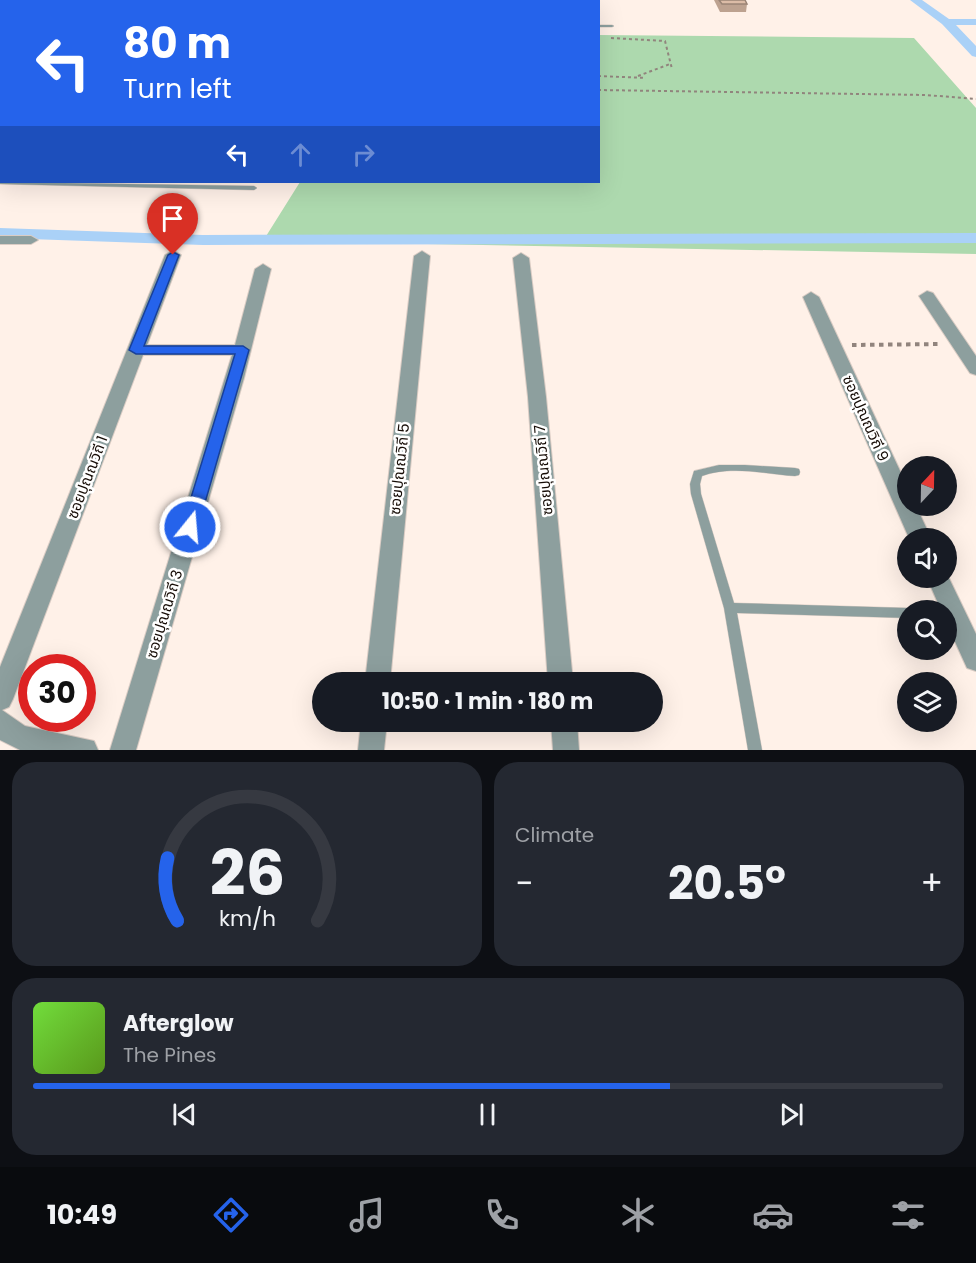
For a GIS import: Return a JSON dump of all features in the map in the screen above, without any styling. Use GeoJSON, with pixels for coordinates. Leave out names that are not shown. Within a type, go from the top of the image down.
{"type":"FeatureCollection","features":[{"type":"Feature","properties":{"kind":"street"},"geometry":{"type":"LineString","coordinates":[[0,240],[31,240]]}},
{"type":"Feature","properties":{"kind":"street","name":"ซอยปุณณวิถี 1"},"geometry":{"type":"LineString","coordinates":[[0,699],[173,255]]}},
{"type":"Feature","properties":{"kind":"street","name":"ซอยปุณณวิถี 5"},"geometry":{"type":"LineString","coordinates":[[378,672],[422,256]]}},
{"type":"Feature","properties":{"kind":"street","name":"ซอยปุณณวิถี 7"},"geometry":{"type":"LineString","coordinates":[[521,258],[537,397],[560,672]]}},
{"type":"Feature","properties":{"kind":"street","name":"ซอยปุณณวิถี 3"},"geometry":{"type":"LineString","coordinates":[[123,750],[243,350],[263,269]]}},
{"type":"Feature","properties":{"kind":"street"},"geometry":{"type":"LineString","coordinates":[[927,296],[976,369]]}},
{"type":"Feature","properties":{"kind":"street","name":"ซอยปุณณวิถี 9"},"geometry":{"type":"LineString","coordinates":[[811,297],[915,528]]}},
{"type":"Feature","properties":{"kind":"street"},"geometry":{"type":"LineString","coordinates":[[136,350],[243,350]]}},
{"type":"Feature","properties":{"kind":"street"},"geometry":{"type":"LineString","coordinates":[[957,625],[976,660]]}},
{"type":"Feature","properties":{"kind":"street"},"geometry":{"type":"LineString","coordinates":[[0,721],[2,728],[21,738],[85,750]]}},
{"type":"Feature","properties":{"kind":"street"},"geometry":{"type":"LineString","coordinates":[[371,750],[373,732]]}},
{"type":"Feature","properties":{"kind":"street"},"geometry":{"type":"LineString","coordinates":[[565,732],[566,750]]}},
{"type":"Feature","properties":{"kind":"lane"},"geometry":{"type":"LineString","coordinates":[[600,26],[612,26]]}},
{"type":"Feature","properties":{"kind":"lane"},"geometry":{"type":"LineString","coordinates":[[42,183],[254,188]]}},
{"type":"Feature","properties":{"kind":"lane"},"geometry":{"type":"LineString","coordinates":[[755,750],[730,608],[694,484],[698,474],[706,470],[795,472]]}},
{"type":"Feature","properties":{"kind":"lane"},"geometry":{"type":"LineString","coordinates":[[730,608],[897,613]]}},
{"type":"Feature","properties":{"kind":"path"},"geometry":{"type":"LineString","coordinates":[[609,38],[661,39],[664,41],[672,69]]}},
{"type":"Feature","properties":{"kind":"path"},"geometry":{"type":"LineString","coordinates":[[634,77],[670,64]]}},
{"type":"Feature","properties":{"kind":"path"},"geometry":{"type":"LineString","coordinates":[[600,76],[646,78]]}},
{"type":"Feature","properties":{"kind":"path"},"geometry":{"type":"LineString","coordinates":[[600,90],[926,95],[976,99]]}},
{"type":"Feature","properties":{"kind":"path"},"geometry":{"type":"LineString","coordinates":[[833,345],[959,344]]}},
{"type":"Feature","properties":{"kind":"green space"},"geometry":{"type":"Polygon","coordinates":[[[600,35],[914,38],[976,108],[976,254],[263,241],[299,183],[600,183],[600,35]]]}},
{"type":"Feature","properties":{"kind":"building"},"geometry":{"type":"Polygon","coordinates":[[[719,0],[745,0],[747,4],[722,4],[719,0]]]}},
{"type":"Feature","properties":{"kind":"waterway"},"geometry":{"type":"LineString","coordinates":[[915,0],[946,22]]}},
{"type":"Feature","properties":{"kind":"waterway"},"geometry":{"type":"LineString","coordinates":[[946,22],[976,22]]}},
{"type":"Feature","properties":{"kind":"waterway"},"geometry":{"type":"LineString","coordinates":[[946,22],[976,53]]}},
{"type":"Feature","properties":{"kind":"waterway"},"geometry":{"type":"LineString","coordinates":[[0,233],[203,240],[976,238]]}},
{"type":"Feature","properties":{"kind":"route"},"geometry":{"type":"LineString","coordinates":[[173,255],[136,350],[243,350],[190,527]]}}]}
